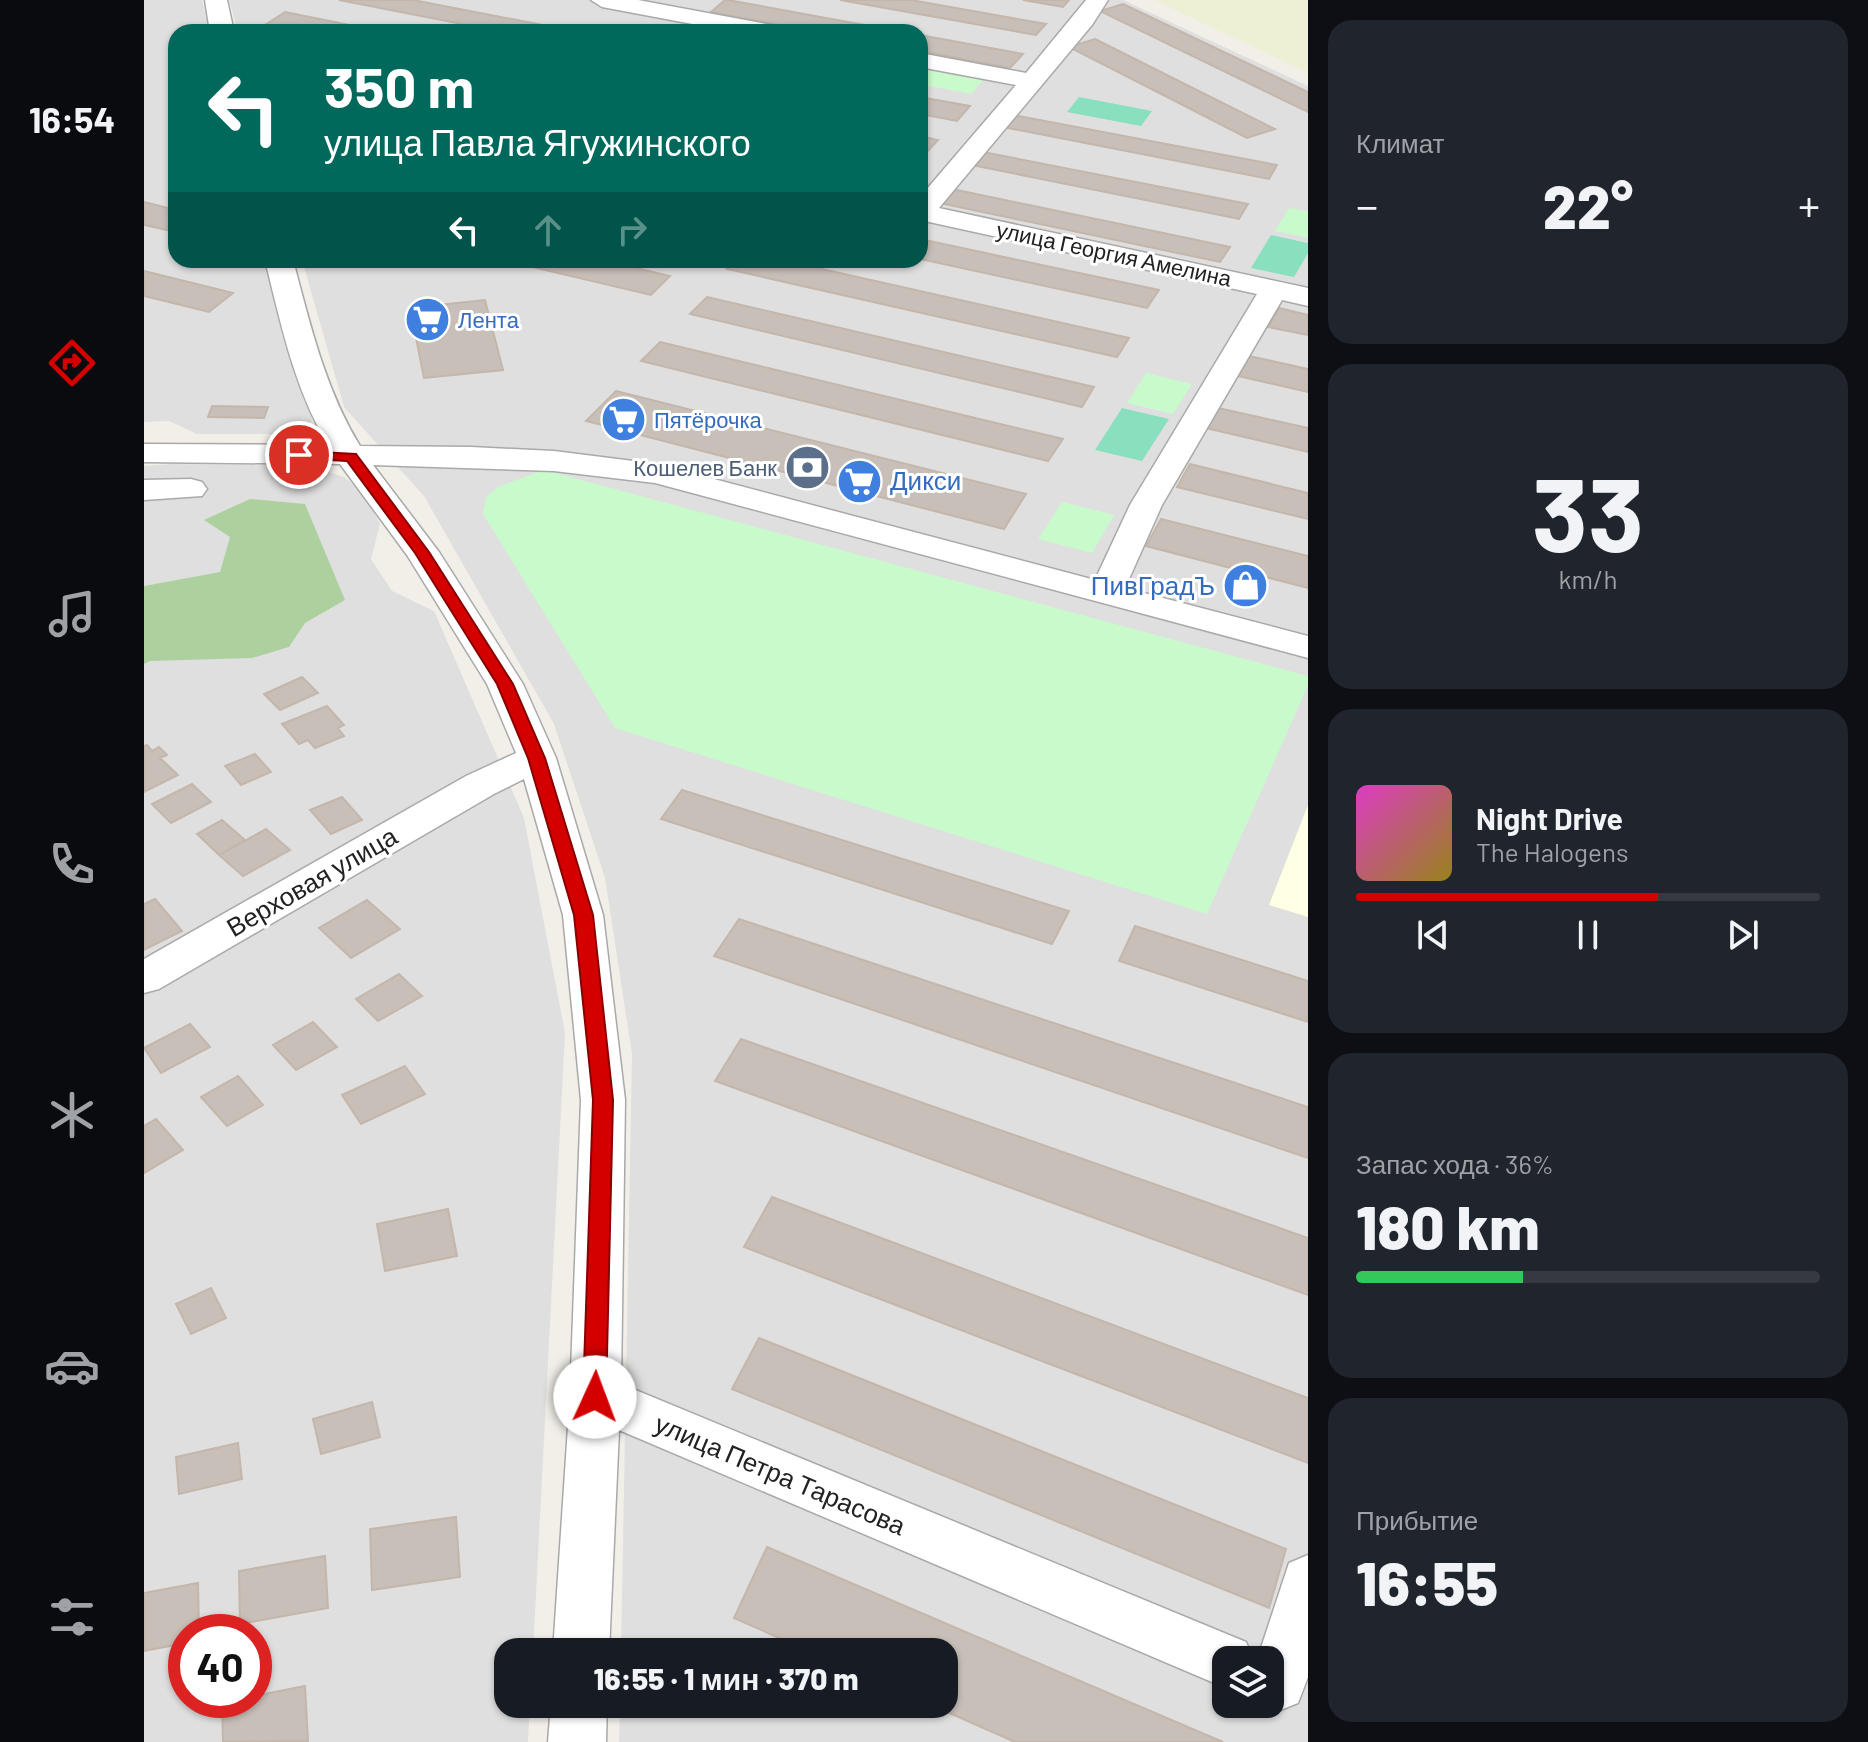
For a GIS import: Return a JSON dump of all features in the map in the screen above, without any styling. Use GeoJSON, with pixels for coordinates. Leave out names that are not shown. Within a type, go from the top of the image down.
{"type":"FeatureCollection","features":[{"type":"Feature","properties":{"kind":"street"},"geometry":{"type":"LineString","coordinates":[[216,0],[220,24]]}},
{"type":"Feature","properties":{"kind":"street"},"geometry":{"type":"LineString","coordinates":[[602,0],[690,7],[746,24]]}},
{"type":"Feature","properties":{"kind":"street"},"geometry":{"type":"LineString","coordinates":[[928,202],[1084,20],[1097,0]]}},
{"type":"Feature","properties":{"kind":"street"},"geometry":{"type":"LineString","coordinates":[[669,24],[690,7]]}},
{"type":"Feature","properties":{"kind":"street"},"geometry":{"type":"LineString","coordinates":[[928,62],[1030,81]]}},
{"type":"Feature","properties":{"kind":"street","name":"улица Георгия Амелина"},"geometry":{"type":"LineString","coordinates":[[928,214],[1308,297]]}},
{"type":"Feature","properties":{"kind":"street"},"geometry":{"type":"LineString","coordinates":[[281,268],[303,353],[328,419],[351,457],[422,552],[505,684],[537,758],[583,915],[603,1100],[595,1397],[582,1638]]}},
{"type":"Feature","properties":{"kind":"street"},"geometry":{"type":"LineString","coordinates":[[1105,595],[1146,505],[1274,290]]}},
{"type":"Feature","properties":{"kind":"street"},"geometry":{"type":"LineString","coordinates":[[144,453],[471,456],[540,460],[657,474],[1308,647]]}},
{"type":"Feature","properties":{"kind":"street"},"geometry":{"type":"LineString","coordinates":[[144,490],[191,489]]}},
{"type":"Feature","properties":{"kind":"street","name":"Верховая улица"},"geometry":{"type":"LineString","coordinates":[[144,978],[480,785],[537,758]]}},
{"type":"Feature","properties":{"kind":"street","name":"улица Петра Тарасова"},"geometry":{"type":"LineString","coordinates":[[595,1397],[1212,1655]]}},
{"type":"Feature","properties":{"kind":"street"},"geometry":{"type":"LineString","coordinates":[[1285,1686],[1308,1581]]}},
{"type":"Feature","properties":{"kind":"street"},"geometry":{"type":"LineString","coordinates":[[577,1742],[578,1718]]}},
{"type":"Feature","properties":{"kind":"shaded area"},"geometry":{"type":"Polygon","coordinates":[[[144,0],[202,0],[208,24],[168,24],[168,268],[272,268],[315,405],[311,422],[280,434],[197,434],[169,421],[144,422],[144,0]]]}},
{"type":"Feature","properties":{"kind":"shaded area"},"geometry":{"type":"Polygon","coordinates":[[[229,0],[1123,0],[1308,86],[1308,1742],[619,1742],[620,1718],[958,1718],[958,1638],[621,1638],[632,1054],[605,878],[554,724],[424,496],[344,407],[304,268],[928,268],[928,24],[236,24],[229,0]]]}},
{"type":"Feature","properties":{"kind":"shaded area"},"geometry":{"type":"Polygon","coordinates":[[[1154,0],[1308,0],[1308,73],[1154,0]]]}},
{"type":"Feature","properties":{"kind":"shaded area"},"geometry":{"type":"Polygon","coordinates":[[[144,466],[310,466],[344,477],[363,492],[380,524],[371,559],[392,591],[434,611],[524,818],[565,1033],[534,1638],[494,1638],[494,1718],[529,1718],[528,1742],[144,1742],[144,466]]]}},
{"type":"Feature","properties":{"kind":"shaded area"},"geometry":{"type":"Polygon","coordinates":[[[1308,805],[1308,917],[1269,905],[1308,805]]]}},
{"type":"Feature","properties":{"kind":"green space"},"geometry":{"type":"Polygon","coordinates":[[[928,70],[983,80],[971,94],[928,86],[928,70]]]}},
{"type":"Feature","properties":{"kind":"green space"},"geometry":{"type":"Polygon","coordinates":[[[1079,97],[1152,111],[1141,126],[1067,112],[1079,97]]]}},
{"type":"Feature","properties":{"kind":"green space"},"geometry":{"type":"Polygon","coordinates":[[[1289,208],[1308,211],[1308,238],[1275,231],[1289,208]]]}},
{"type":"Feature","properties":{"kind":"green space"},"geometry":{"type":"Polygon","coordinates":[[[1271,235],[1308,243],[1308,253],[1294,277],[1251,268],[1271,235]]]}},
{"type":"Feature","properties":{"kind":"green space"},"geometry":{"type":"Polygon","coordinates":[[[1146,373],[1192,384],[1173,414],[1127,403],[1146,373]]]}},
{"type":"Feature","properties":{"kind":"green space"},"geometry":{"type":"Polygon","coordinates":[[[1122,408],[1169,419],[1142,461],[1095,450],[1122,408]]]}},
{"type":"Feature","properties":{"kind":"green space"},"geometry":{"type":"Polygon","coordinates":[[[544,470],[1308,676],[1308,685],[1207,914],[615,728],[483,514],[486,497],[500,486],[544,470]]]}},
{"type":"Feature","properties":{"kind":"green space"},"geometry":{"type":"Polygon","coordinates":[[[250,499],[305,504],[345,600],[305,623],[289,647],[252,658],[150,661],[144,664],[144,586],[220,572],[230,537],[204,520],[250,499]]]}},
{"type":"Feature","properties":{"kind":"green space"},"geometry":{"type":"Polygon","coordinates":[[[1062,502],[1114,515],[1092,553],[1038,539],[1062,502]]]}},
{"type":"Feature","properties":{"kind":"building"},"geometry":{"type":"Polygon","coordinates":[[[339,0],[413,0],[538,24],[462,24],[339,0]]]}},
{"type":"Feature","properties":{"kind":"building"},"geometry":{"type":"Polygon","coordinates":[[[725,0],[858,24],[775,24],[711,12],[725,0]]]}},
{"type":"Feature","properties":{"kind":"building"},"geometry":{"type":"Polygon","coordinates":[[[840,0],[911,0],[1046,24],[1036,35],[840,0]]]}},
{"type":"Feature","properties":{"kind":"building"},"geometry":{"type":"Polygon","coordinates":[[[1023,0],[1069,0],[1063,7],[1023,0]]]}},
{"type":"Feature","properties":{"kind":"building"},"geometry":{"type":"Polygon","coordinates":[[[1123,4],[1308,92],[1308,112],[1100,11],[1123,4]]]}},
{"type":"Feature","properties":{"kind":"building"},"geometry":{"type":"Polygon","coordinates":[[[285,12],[344,24],[267,24],[285,12]]]}},
{"type":"Feature","properties":{"kind":"building"},"geometry":{"type":"Polygon","coordinates":[[[928,36],[1023,54],[1010,68],[928,53],[928,36]]]}},
{"type":"Feature","properties":{"kind":"building"},"geometry":{"type":"Polygon","coordinates":[[[1095,39],[1275,129],[1247,138],[1069,47],[1095,39]]]}},
{"type":"Feature","properties":{"kind":"building"},"geometry":{"type":"Polygon","coordinates":[[[928,98],[970,106],[957,121],[928,116],[928,98]]]}},
{"type":"Feature","properties":{"kind":"building"},"geometry":{"type":"Polygon","coordinates":[[[1013,115],[1277,165],[1269,179],[1003,127],[1013,115]]]}},
{"type":"Feature","properties":{"kind":"building"},"geometry":{"type":"Polygon","coordinates":[[[928,138],[938,140],[928,151],[928,138]]]}},
{"type":"Feature","properties":{"kind":"building"},"geometry":{"type":"Polygon","coordinates":[[[978,151],[1248,204],[1239,219],[967,164],[978,151]]]}},
{"type":"Feature","properties":{"kind":"building"},"geometry":{"type":"Polygon","coordinates":[[[952,189],[1230,247],[1220,262],[940,203],[952,189]]]}},
{"type":"Feature","properties":{"kind":"building"},"geometry":{"type":"Polygon","coordinates":[[[144,202],[168,208],[168,230],[144,225],[144,202]]]}},
{"type":"Feature","properties":{"kind":"building"},"geometry":{"type":"Polygon","coordinates":[[[928,241],[1159,290],[1147,308],[928,261],[928,241]]]}},
{"type":"Feature","properties":{"kind":"building"},"geometry":{"type":"Polygon","coordinates":[[[537,268],[636,268],[670,276],[651,295],[537,268]]]}},
{"type":"Feature","properties":{"kind":"building"},"geometry":{"type":"Polygon","coordinates":[[[818,268],[1129,338],[1117,357],[727,269],[818,268]]]}},
{"type":"Feature","properties":{"kind":"building"},"geometry":{"type":"Polygon","coordinates":[[[144,271],[233,293],[209,312],[144,296],[144,271]]]}},
{"type":"Feature","properties":{"kind":"building"},"geometry":{"type":"Polygon","coordinates":[[[707,297],[1094,387],[1082,407],[690,314],[707,297]]]}},
{"type":"Feature","properties":{"kind":"building"},"geometry":{"type":"Polygon","coordinates":[[[485,300],[503,370],[424,378],[410,308],[485,300]]]}},
{"type":"Feature","properties":{"kind":"building"},"geometry":{"type":"Polygon","coordinates":[[[1279,308],[1308,315],[1308,335],[1268,327],[1279,308]]]}},
{"type":"Feature","properties":{"kind":"building"},"geometry":{"type":"Polygon","coordinates":[[[660,342],[1063,439],[1048,461],[641,361],[660,342]]]}},
{"type":"Feature","properties":{"kind":"building"},"geometry":{"type":"Polygon","coordinates":[[[1249,356],[1308,369],[1308,392],[1238,376],[1249,356]]]}},
{"type":"Feature","properties":{"kind":"building"},"geometry":{"type":"Polygon","coordinates":[[[616,391],[1026,494],[1004,529],[586,421],[616,391]]]}},
{"type":"Feature","properties":{"kind":"building"},"geometry":{"type":"Polygon","coordinates":[[[212,406],[268,407],[264,418],[208,417],[212,406]]]}},
{"type":"Feature","properties":{"kind":"building"},"geometry":{"type":"Polygon","coordinates":[[[1218,408],[1308,428],[1308,452],[1206,428],[1218,408]]]}},
{"type":"Feature","properties":{"kind":"building"},"geometry":{"type":"Polygon","coordinates":[[[1190,464],[1308,493],[1308,519],[1177,487],[1190,464]]]}},
{"type":"Feature","properties":{"kind":"building"},"geometry":{"type":"Polygon","coordinates":[[[1161,519],[1308,556],[1308,588],[1146,546],[1161,519]]]}},
{"type":"Feature","properties":{"kind":"building"},"geometry":{"type":"Polygon","coordinates":[[[302,677],[318,693],[280,710],[264,694],[302,677]]]}},
{"type":"Feature","properties":{"kind":"building"},"geometry":{"type":"Polygon","coordinates":[[[327,706],[344,725],[338,728],[344,736],[315,748],[308,740],[299,744],[282,724],[327,706]]]}},
{"type":"Feature","properties":{"kind":"building"},"geometry":{"type":"Polygon","coordinates":[[[147,745],[152,751],[159,747],[167,755],[160,758],[178,775],[144,792],[144,746],[147,745]]]}},
{"type":"Feature","properties":{"kind":"building"},"geometry":{"type":"Polygon","coordinates":[[[255,754],[271,772],[241,785],[225,766],[255,754]]]}},
{"type":"Feature","properties":{"kind":"building"},"geometry":{"type":"Polygon","coordinates":[[[192,784],[211,802],[171,823],[152,804],[192,784]]]}},
{"type":"Feature","properties":{"kind":"building"},"geometry":{"type":"Polygon","coordinates":[[[682,790],[1069,911],[1052,944],[661,819],[682,790]]]}},
{"type":"Feature","properties":{"kind":"building"},"geometry":{"type":"Polygon","coordinates":[[[342,797],[362,820],[331,834],[310,810],[342,797]]]}},
{"type":"Feature","properties":{"kind":"building"},"geometry":{"type":"Polygon","coordinates":[[[222,820],[245,840],[219,855],[197,834],[222,820]]]}},
{"type":"Feature","properties":{"kind":"building"},"geometry":{"type":"Polygon","coordinates":[[[266,829],[290,850],[243,876],[219,855],[266,829]]]}},
{"type":"Feature","properties":{"kind":"building"},"geometry":{"type":"Polygon","coordinates":[[[155,899],[182,931],[144,950],[144,904],[155,899]]]}},
{"type":"Feature","properties":{"kind":"building"},"geometry":{"type":"Polygon","coordinates":[[[367,900],[400,929],[351,958],[319,928],[367,900]]]}},
{"type":"Feature","properties":{"kind":"building"},"geometry":{"type":"Polygon","coordinates":[[[739,919],[1308,1107],[1308,1158],[714,956],[739,919]]]}},
{"type":"Feature","properties":{"kind":"building"},"geometry":{"type":"Polygon","coordinates":[[[1135,926],[1308,981],[1308,1022],[1119,961],[1135,926]]]}},
{"type":"Feature","properties":{"kind":"building"},"geometry":{"type":"Polygon","coordinates":[[[399,974],[422,996],[378,1021],[356,999],[399,974]]]}},
{"type":"Feature","properties":{"kind":"building"},"geometry":{"type":"Polygon","coordinates":[[[313,1022],[337,1047],[296,1070],[273,1045],[313,1022]]]}},
{"type":"Feature","properties":{"kind":"building"},"geometry":{"type":"Polygon","coordinates":[[[190,1024],[210,1047],[161,1073],[144,1048],[190,1024]]]}},
{"type":"Feature","properties":{"kind":"building"},"geometry":{"type":"Polygon","coordinates":[[[741,1039],[1308,1238],[1308,1295],[715,1081],[741,1039]]]}},
{"type":"Feature","properties":{"kind":"building"},"geometry":{"type":"Polygon","coordinates":[[[405,1066],[425,1094],[361,1124],[342,1095],[405,1066]]]}},
{"type":"Feature","properties":{"kind":"building"},"geometry":{"type":"Polygon","coordinates":[[[238,1076],[263,1105],[227,1126],[201,1097],[238,1076]]]}},
{"type":"Feature","properties":{"kind":"building"},"geometry":{"type":"Polygon","coordinates":[[[156,1119],[183,1150],[144,1173],[144,1126],[156,1119]]]}},
{"type":"Feature","properties":{"kind":"building"},"geometry":{"type":"Polygon","coordinates":[[[772,1197],[1308,1398],[1308,1463],[744,1247],[772,1197]]]}},
{"type":"Feature","properties":{"kind":"building"},"geometry":{"type":"Polygon","coordinates":[[[448,1209],[457,1256],[385,1271],[377,1224],[448,1209]]]}},
{"type":"Feature","properties":{"kind":"building"},"geometry":{"type":"Polygon","coordinates":[[[211,1288],[226,1318],[191,1334],[176,1304],[211,1288]]]}},
{"type":"Feature","properties":{"kind":"building"},"geometry":{"type":"Polygon","coordinates":[[[759,1338],[1286,1549],[1269,1608],[732,1389],[759,1338]]]}},
{"type":"Feature","properties":{"kind":"building"},"geometry":{"type":"Polygon","coordinates":[[[372,1402],[380,1437],[321,1454],[313,1419],[372,1402]]]}},
{"type":"Feature","properties":{"kind":"building"},"geometry":{"type":"Polygon","coordinates":[[[238,1443],[242,1479],[179,1494],[176,1457],[238,1443]]]}},
{"type":"Feature","properties":{"kind":"building"},"geometry":{"type":"Polygon","coordinates":[[[456,1517],[460,1577],[372,1590],[370,1529],[456,1517]]]}},
{"type":"Feature","properties":{"kind":"building"},"geometry":{"type":"Polygon","coordinates":[[[767,1547],[1223,1742],[1015,1742],[958,1717],[958,1638],[779,1638],[734,1618],[767,1547]]]}},
{"type":"Feature","properties":{"kind":"building"},"geometry":{"type":"Polygon","coordinates":[[[325,1556],[328,1608],[272,1618],[272,1614],[240,1614],[239,1571],[325,1556]]]}},
{"type":"Feature","properties":{"kind":"building"},"geometry":{"type":"Polygon","coordinates":[[[198,1583],[199,1614],[168,1614],[168,1646],[144,1651],[144,1593],[198,1583]]]}},
{"type":"Feature","properties":{"kind":"building"},"geometry":{"type":"Polygon","coordinates":[[[305,1686],[308,1741],[223,1742],[222,1718],[272,1718],[272,1692],[305,1686]]]}},
{"type":"Feature","properties":{"kind":"place","name":"Лента"},"geometry":{"type":"Point","coordinates":[427,320]}},
{"type":"Feature","properties":{"kind":"place","name":"Пятёрочка"},"geometry":{"type":"Point","coordinates":[623,420]}},
{"type":"Feature","properties":{"kind":"place","name":"Кошелев Банк"},"geometry":{"type":"Point","coordinates":[808,468]}},
{"type":"Feature","properties":{"kind":"place","name":"Дикси"},"geometry":{"type":"Point","coordinates":[859,481]}},
{"type":"Feature","properties":{"kind":"place","name":"ПивГрадЪ"},"geometry":{"type":"Point","coordinates":[1246,586]}},
{"type":"Feature","properties":{"kind":"route"},"geometry":{"type":"LineString","coordinates":[[299,455],[351,457],[422,552],[505,684],[537,758],[558,823],[583,915],[603,1100],[595,1397]]}}]}
